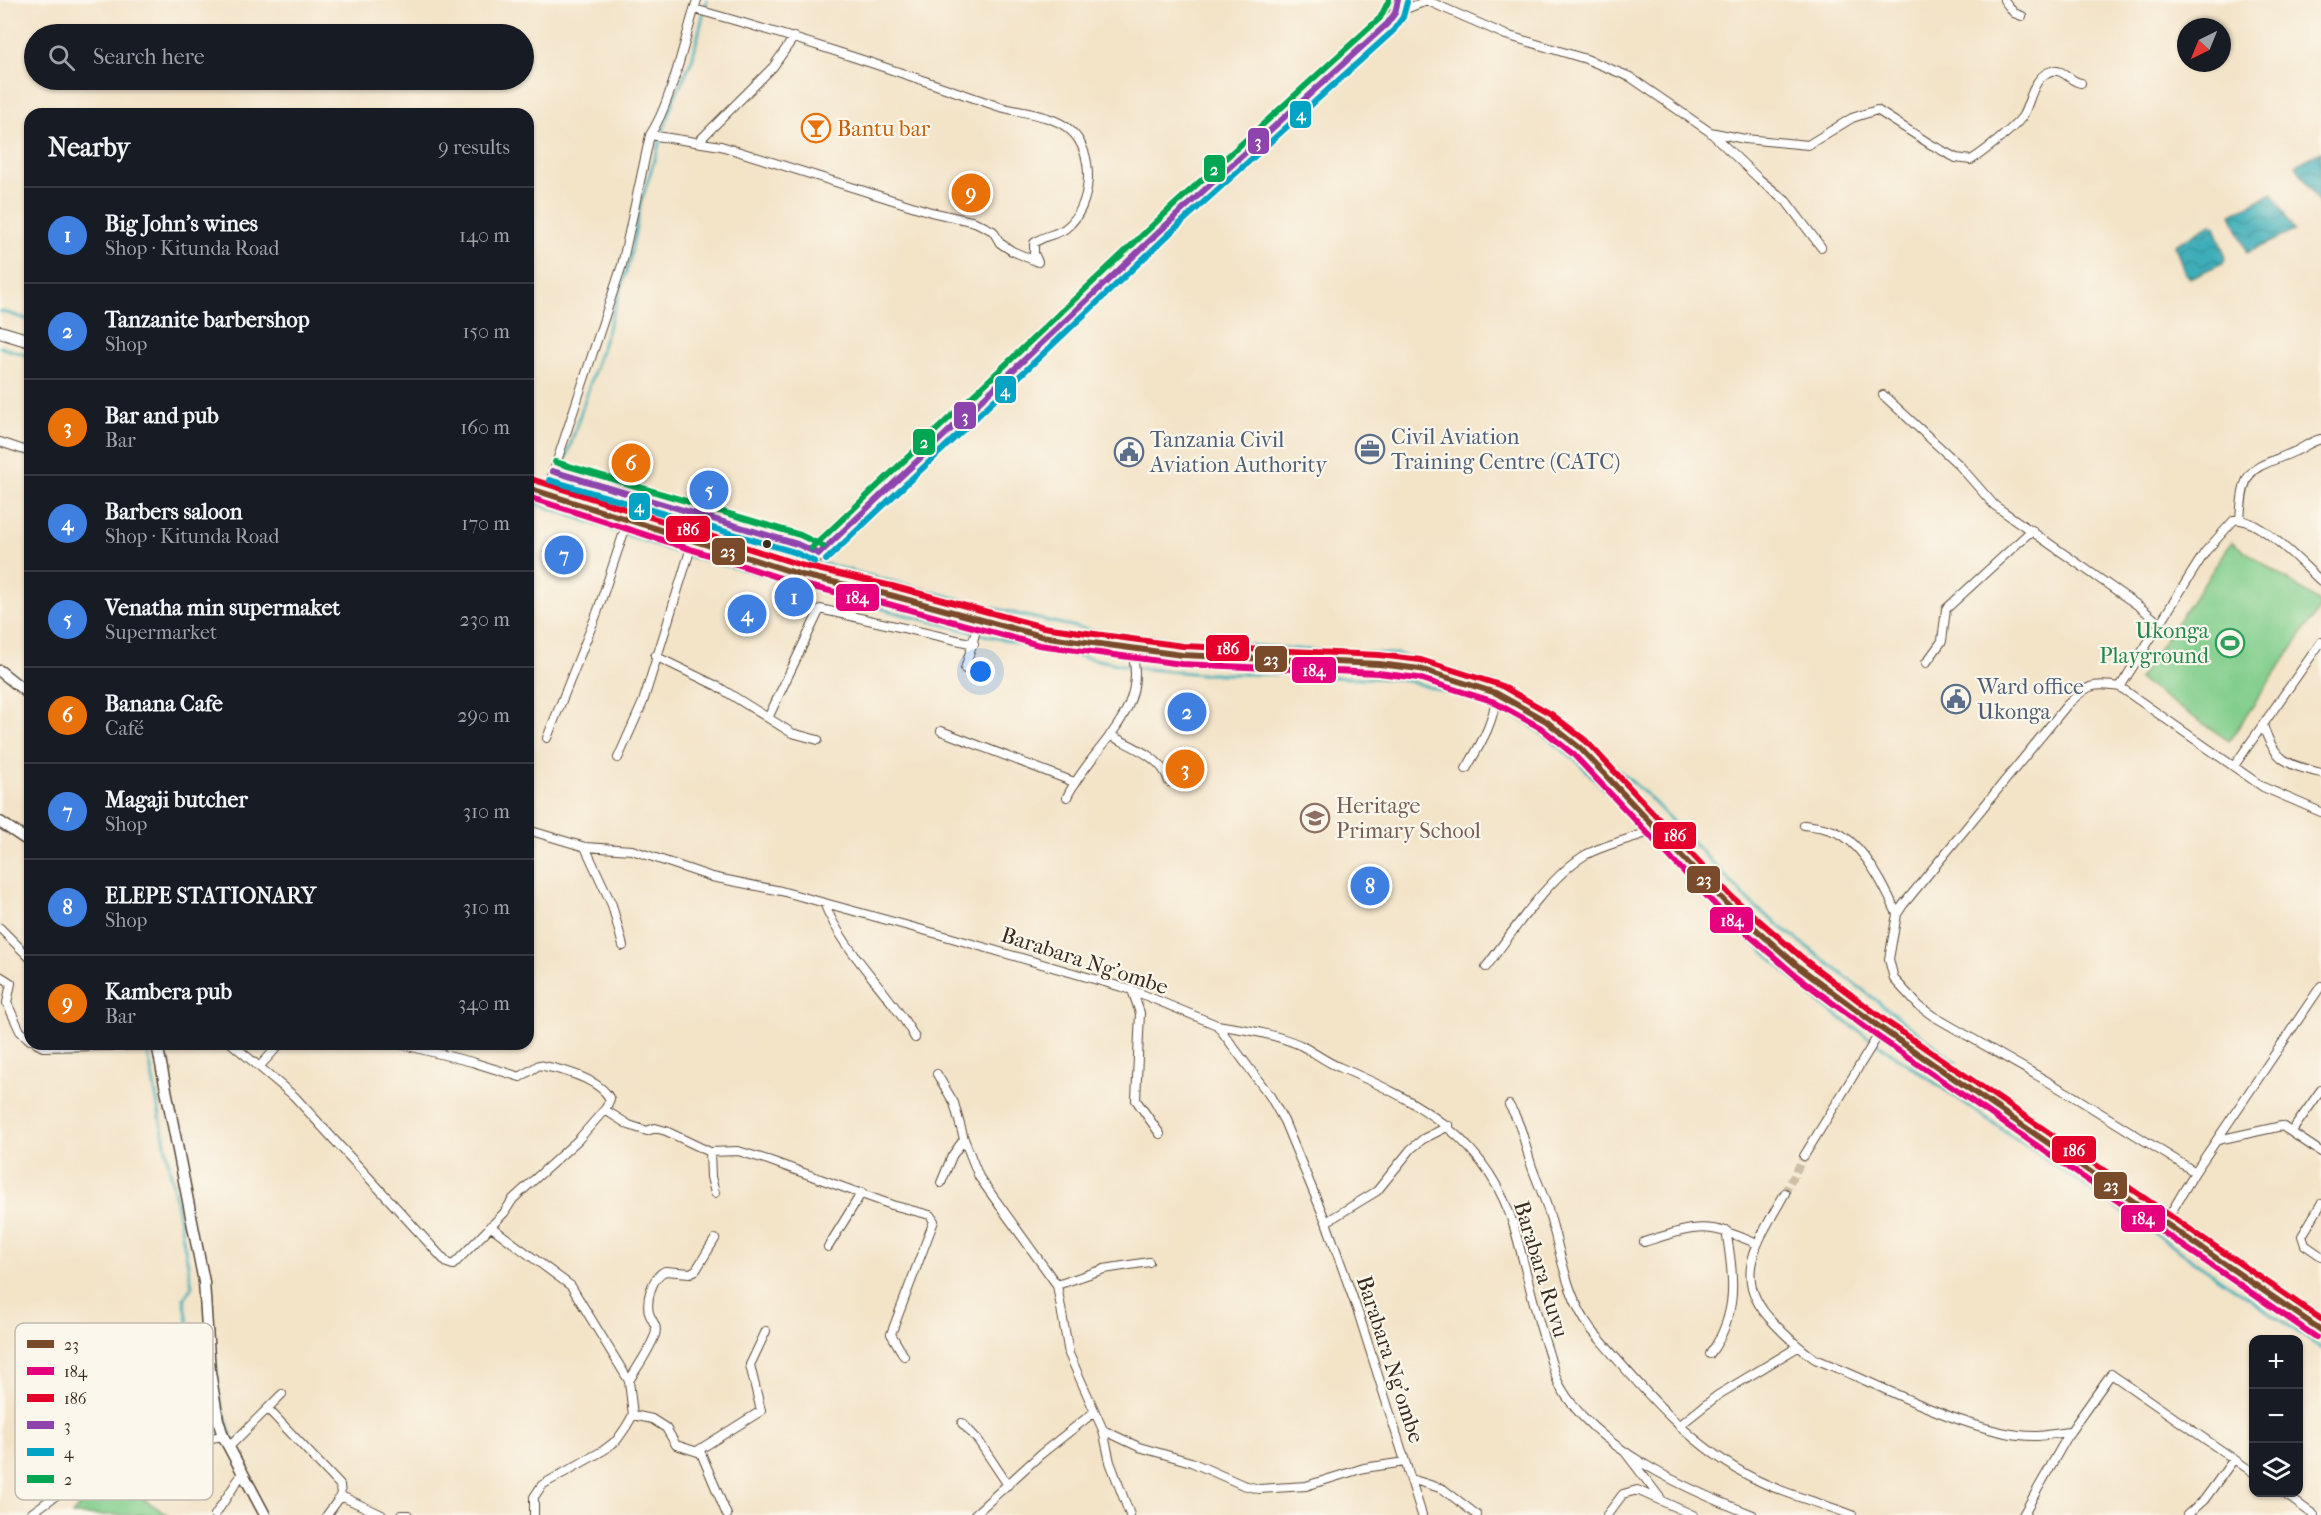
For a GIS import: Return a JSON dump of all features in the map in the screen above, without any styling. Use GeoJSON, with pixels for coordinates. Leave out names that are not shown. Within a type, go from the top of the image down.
{"type":"FeatureCollection","features":[{"type":"Feature","properties":{"kind":"main road"},"geometry":{"type":"LineString","coordinates":[[0,332],[24,339]]}},
{"type":"Feature","properties":{"kind":"main road"},"geometry":{"type":"LineString","coordinates":[[534,490],[802,575],[1041,636],[1131,649],[1389,665],[1420,669],[1496,693],[1546,721],[1580,748],[1726,903],[1764,938],[1882,1029],[2166,1221],[2321,1330]]}},
{"type":"Feature","properties":{"kind":"street"},"geometry":{"type":"LineString","coordinates":[[546,494],[615,287],[650,135],[656,125],[697,0]]}},
{"type":"Feature","properties":{"kind":"street"},"geometry":{"type":"LineString","coordinates":[[802,575],[834,537],[1081,308],[1267,129],[1387,24],[1395,13],[1398,0]]}},
{"type":"Feature","properties":{"kind":"street"},"geometry":{"type":"LineString","coordinates":[[2004,0],[2014,13],[2022,16]]}},
{"type":"Feature","properties":{"kind":"street"},"geometry":{"type":"LineString","coordinates":[[1395,13],[1428,1],[1506,35],[1586,59],[1630,77],[1710,132],[1786,201],[1821,247]]}},
{"type":"Feature","properties":{"kind":"street"},"geometry":{"type":"LineString","coordinates":[[650,135],[721,146],[931,212],[975,222],[993,231],[1000,243],[1012,251],[1038,262],[1034,253],[1034,243],[1065,229],[1076,218],[1090,180],[1082,147],[1071,130],[1056,121],[1013,111],[794,37],[694,9]]}},
{"type":"Feature","properties":{"kind":"street"},"geometry":{"type":"LineString","coordinates":[[699,141],[773,67],[794,37]]}},
{"type":"Feature","properties":{"kind":"street"},"geometry":{"type":"LineString","coordinates":[[1710,132],[1745,139],[1808,145],[1852,118],[1877,110],[1956,158],[1971,160],[2022,117],[2039,80],[2045,74],[2054,71],[2064,73],[2081,83]]}},
{"type":"Feature","properties":{"kind":"street"},"geometry":{"type":"LineString","coordinates":[[1883,395],[1959,465],[1984,497],[2159,623]]}},
{"type":"Feature","properties":{"kind":"street"},"geometry":{"type":"LineString","coordinates":[[2240,519],[2244,485],[2250,473],[2260,464],[2321,439]]}},
{"type":"Feature","properties":{"kind":"street"},"geometry":{"type":"LineString","coordinates":[[0,442],[24,450]]}},
{"type":"Feature","properties":{"kind":"street"},"geometry":{"type":"LineString","coordinates":[[552,471],[797,544],[819,554]]}},
{"type":"Feature","properties":{"kind":"street"},"geometry":{"type":"LineString","coordinates":[[2120,687],[2205,552],[2224,528],[2234,520],[2240,519],[2260,528],[2321,581]]}},
{"type":"Feature","properties":{"kind":"street"},"geometry":{"type":"LineString","coordinates":[[547,738],[597,613],[628,520]]}},
{"type":"Feature","properties":{"kind":"street"},"geometry":{"type":"LineString","coordinates":[[1926,663],[1942,641],[1946,609],[2032,530]]}},
{"type":"Feature","properties":{"kind":"street"},"geometry":{"type":"LineString","coordinates":[[618,758],[636,721],[693,541]]}},
{"type":"Feature","properties":{"kind":"street"},"geometry":{"type":"LineString","coordinates":[[768,718],[820,609],[974,644]]}},
{"type":"Feature","properties":{"kind":"street"},"geometry":{"type":"LineString","coordinates":[[965,669],[979,620]]}},
{"type":"Feature","properties":{"kind":"street"},"geometry":{"type":"LineString","coordinates":[[2234,766],[2321,642]]}},
{"type":"Feature","properties":{"kind":"street"},"geometry":{"type":"LineString","coordinates":[[1067,796],[1074,782],[1110,735],[1133,699],[1137,668],[1131,649]]}},
{"type":"Feature","properties":{"kind":"street"},"geometry":{"type":"LineString","coordinates":[[655,656],[717,686],[792,733],[818,740]]}},
{"type":"Feature","properties":{"kind":"street"},"geometry":{"type":"LineString","coordinates":[[0,671],[24,688]]}},
{"type":"Feature","properties":{"kind":"street"},"geometry":{"type":"LineString","coordinates":[[2195,1172],[2073,1095],[1919,1006],[1894,979],[1889,959],[1897,914],[1920,881],[2067,705],[2086,687],[2105,684],[2120,687],[2161,718],[2263,787],[2321,812]]}},
{"type":"Feature","properties":{"kind":"street"},"geometry":{"type":"LineString","coordinates":[[1466,769],[1485,738],[1496,706],[1496,693]]}},
{"type":"Feature","properties":{"kind":"street"},"geometry":{"type":"LineString","coordinates":[[2263,725],[2269,745],[2277,755],[2299,768],[2321,773]]}},
{"type":"Feature","properties":{"kind":"street"},"geometry":{"type":"LineString","coordinates":[[941,731],[1074,782]]}},
{"type":"Feature","properties":{"kind":"street"},"geometry":{"type":"LineString","coordinates":[[1110,735],[1157,762],[1165,771],[1169,782]]}},
{"type":"Feature","properties":{"kind":"street"},"geometry":{"type":"LineString","coordinates":[[0,822],[24,838]]}},
{"type":"Feature","properties":{"kind":"street"},"geometry":{"type":"LineString","coordinates":[[1804,825],[1836,832],[1850,842],[1883,884],[1897,914]]}},
{"type":"Feature","properties":{"kind":"street"},"geometry":{"type":"LineString","coordinates":[[1486,967],[1534,905],[1574,862],[1596,850],[1657,829]]}},
{"type":"Feature","properties":{"kind":"street","name":"Barabara Ng'ombe"},"geometry":{"type":"LineString","coordinates":[[534,832],[585,847],[632,850],[712,877],[781,891],[1132,990],[1216,1025],[1281,1114],[1326,1222],[1422,1515]]}},
{"type":"Feature","properties":{"kind":"street"},"geometry":{"type":"LineString","coordinates":[[585,847],[612,905],[623,946]]}},
{"type":"Feature","properties":{"kind":"street"},"geometry":{"type":"LineString","coordinates":[[824,903],[845,944],[879,986],[915,1038]]}},
{"type":"Feature","properties":{"kind":"street"},"geometry":{"type":"LineString","coordinates":[[0,928],[24,952]]}},
{"type":"Feature","properties":{"kind":"street"},"geometry":{"type":"LineString","coordinates":[[0,976],[11,982],[7,1003],[20,1031],[24,1035]]}},
{"type":"Feature","properties":{"kind":"street"},"geometry":{"type":"LineString","coordinates":[[2166,1221],[2195,1172],[2321,986]]}},
{"type":"Feature","properties":{"kind":"street"},"geometry":{"type":"LineString","coordinates":[[1132,990],[1140,1013],[1136,1100],[1160,1134]]}},
{"type":"Feature","properties":{"kind":"street","name":"Barabara Ruvu"},"geometry":{"type":"LineString","coordinates":[[1216,1025],[1266,1034],[1299,1045],[1337,1066],[1386,1086],[1449,1126],[1479,1158],[1505,1203],[1515,1230],[1532,1300],[1559,1385],[1592,1425],[1622,1449],[1687,1486],[1753,1515]]}},
{"type":"Feature","properties":{"kind":"street"},"geometry":{"type":"LineString","coordinates":[[1804,1156],[1882,1029]]}},
{"type":"Feature","properties":{"kind":"street"},"geometry":{"type":"LineString","coordinates":[[158,1050],[204,1282],[207,1323]]}},
{"type":"Feature","properties":{"kind":"street"},"geometry":{"type":"LineString","coordinates":[[240,1050],[260,1066],[328,1131],[447,1263],[453,1265],[504,1213],[513,1199],[578,1140],[605,1110],[610,1099],[606,1092],[579,1076],[560,1069],[539,1065],[526,1075],[511,1076],[472,1062],[424,1050]]}},
{"type":"Feature","properties":{"kind":"street"},"geometry":{"type":"LineString","coordinates":[[260,1066],[275,1050]]}},
{"type":"Feature","properties":{"kind":"street"},"geometry":{"type":"LineString","coordinates":[[937,1074],[954,1103],[964,1139],[984,1185],[1057,1285],[1070,1353],[1102,1430],[1110,1462],[1130,1515]]}},
{"type":"Feature","properties":{"kind":"street"},"geometry":{"type":"LineString","coordinates":[[2292,1131],[2321,1089]]}},
{"type":"Feature","properties":{"kind":"street"},"geometry":{"type":"LineString","coordinates":[[1509,1106],[1527,1140],[1531,1163],[1549,1213],[1571,1292],[1582,1317],[1662,1411],[1743,1473],[1760,1482],[1852,1515]]}},
{"type":"Feature","properties":{"kind":"street"},"geometry":{"type":"LineString","coordinates":[[605,1110],[629,1125],[647,1131],[655,1128],[666,1131],[710,1152],[738,1151],[862,1192],[892,1205],[930,1215],[934,1221],[891,1334],[904,1356]]}},
{"type":"Feature","properties":{"kind":"street"},"geometry":{"type":"LineString","coordinates":[[1326,1222],[1377,1191],[1411,1149],[1423,1139],[1449,1126]]}},
{"type":"Feature","properties":{"kind":"street"},"geometry":{"type":"LineString","coordinates":[[2218,1140],[2277,1126],[2292,1131],[2321,1152]]}},
{"type":"Feature","properties":{"kind":"street"},"geometry":{"type":"LineString","coordinates":[[941,1183],[952,1156],[964,1139]]}},
{"type":"Feature","properties":{"kind":"street"},"geometry":{"type":"LineString","coordinates":[[710,1152],[711,1177],[715,1193]]}},
{"type":"Feature","properties":{"kind":"street"},"geometry":{"type":"LineString","coordinates":[[828,1247],[862,1192]]}},
{"type":"Feature","properties":{"kind":"street"},"geometry":{"type":"LineString","coordinates":[[1785,1193],[1757,1244],[1750,1271],[1751,1293],[1760,1309],[1798,1347],[1815,1359],[1968,1423],[2002,1432],[2036,1436],[2070,1432]]}},
{"type":"Feature","properties":{"kind":"street"},"geometry":{"type":"LineString","coordinates":[[2321,1204],[2302,1236],[2305,1245],[2321,1256]]}},
{"type":"Feature","properties":{"kind":"street"},"geometry":{"type":"LineString","coordinates":[[490,1226],[571,1286],[629,1381],[633,1415],[616,1440],[604,1450],[542,1485],[534,1497],[534,1515]]}},
{"type":"Feature","properties":{"kind":"street"},"geometry":{"type":"LineString","coordinates":[[1644,1242],[1701,1227],[1726,1230],[1757,1244]]}},
{"type":"Feature","properties":{"kind":"street"},"geometry":{"type":"LineString","coordinates":[[1710,1354],[1722,1338],[1731,1310],[1731,1262],[1726,1230]]}},
{"type":"Feature","properties":{"kind":"street"},"geometry":{"type":"LineString","coordinates":[[629,1381],[654,1335],[656,1325],[649,1311],[649,1300],[658,1276],[665,1271],[690,1273],[696,1270],[715,1239]]}},
{"type":"Feature","properties":{"kind":"street"},"geometry":{"type":"LineString","coordinates":[[1057,1285],[1104,1269],[1149,1262]]}},
{"type":"Feature","properties":{"kind":"street"},"geometry":{"type":"LineString","coordinates":[[697,1451],[760,1413],[750,1365],[766,1331]]}},
{"type":"Feature","properties":{"kind":"street"},"geometry":{"type":"LineString","coordinates":[[1679,1426],[1718,1395],[1798,1347]]}},
{"type":"Feature","properties":{"kind":"street"},"geometry":{"type":"LineString","coordinates":[[2023,1515],[2070,1432],[2111,1374],[2249,1470]]}},
{"type":"Feature","properties":{"kind":"street"},"geometry":{"type":"LineString","coordinates":[[213,1387],[223,1436],[265,1515]]}},
{"type":"Feature","properties":{"kind":"street"},"geometry":{"type":"LineString","coordinates":[[229,1447],[282,1394]]}},
{"type":"Feature","properties":{"kind":"street"},"geometry":{"type":"LineString","coordinates":[[268,1409],[340,1485],[341,1496],[327,1515]]}},
{"type":"Feature","properties":{"kind":"street"},"geometry":{"type":"LineString","coordinates":[[974,1515],[1093,1413]]}},
{"type":"Feature","properties":{"kind":"street"},"geometry":{"type":"LineString","coordinates":[[633,1415],[652,1419],[666,1428],[676,1445],[697,1451],[705,1458],[727,1515]]}},
{"type":"Feature","properties":{"kind":"street"},"geometry":{"type":"LineString","coordinates":[[962,1423],[978,1440],[1008,1485]]}},
{"type":"Feature","properties":{"kind":"street"},"geometry":{"type":"LineString","coordinates":[[1102,1430],[1139,1447],[1191,1462],[1243,1485],[1259,1489],[1306,1486],[1364,1468],[1405,1462]]}},
{"type":"Feature","properties":{"kind":"street"},"geometry":{"type":"LineString","coordinates":[[213,1438],[223,1436]]}},
{"type":"Feature","properties":{"kind":"street"},"geometry":{"type":"LineString","coordinates":[[1622,1449],[1662,1500]]}},
{"type":"Feature","properties":{"kind":"street"},"geometry":{"type":"LineString","coordinates":[[2191,1513],[2204,1500],[2234,1459]]}},
{"type":"Feature","properties":{"kind":"street"},"geometry":{"type":"LineString","coordinates":[[215,1515],[242,1474]]}},
{"type":"Feature","properties":{"kind":"street"},"geometry":{"type":"LineString","coordinates":[[1411,1479],[1443,1489],[1477,1515]]}},
{"type":"Feature","properties":{"kind":"street"},"geometry":{"type":"LineString","coordinates":[[1608,1515],[1623,1494],[1630,1490],[1637,1490],[1693,1515]]}},
{"type":"Feature","properties":{"kind":"street"},"geometry":{"type":"LineString","coordinates":[[341,1496],[382,1515]]}},
{"type":"Feature","properties":{"kind":"street"},"geometry":{"type":"LineString","coordinates":[[2289,1497],[2314,1515]]}},
{"type":"Feature","properties":{"kind":"street"},"geometry":{"type":"LineString","coordinates":[[29,1515],[50,1500]]}},
{"type":"Feature","properties":{"kind":"street"},"geometry":{"type":"LineString","coordinates":[[401,1515],[408,1515]]}},
{"type":"Feature","properties":{"kind":"green space","name":"Ukonga Playground"},"geometry":{"type":"Polygon","coordinates":[[[2232,542],[2321,603],[2321,606],[2229,741],[2138,679],[2232,542]]]}},
{"type":"Feature","properties":{"kind":"green space"},"geometry":{"type":"Polygon","coordinates":[[[84,1500],[145,1500],[168,1515],[72,1515],[84,1500]]]}},
{"type":"Feature","properties":{"kind":"water"},"geometry":{"type":"Polygon","coordinates":[[[2321,151],[2321,207],[2296,165],[2321,151]]]}},
{"type":"Feature","properties":{"kind":"water"},"geometry":{"type":"Polygon","coordinates":[[[2273,193],[2294,231],[2247,253],[2231,214],[2273,193]]]}},
{"type":"Feature","properties":{"kind":"water"},"geometry":{"type":"Polygon","coordinates":[[[2211,224],[2215,226],[2226,258],[2223,263],[2190,278],[2185,274],[2175,245],[2211,224]]]}},
{"type":"Feature","properties":{"kind":"waterway"},"geometry":{"type":"LineString","coordinates":[[707,0],[692,60],[674,98],[641,202],[629,263],[557,487],[810,560]]}},
{"type":"Feature","properties":{"kind":"waterway"},"geometry":{"type":"LineString","coordinates":[[0,311],[24,318]]}},
{"type":"Feature","properties":{"kind":"waterway"},"geometry":{"type":"LineString","coordinates":[[0,347],[24,354]]}},
{"type":"Feature","properties":{"kind":"waterway"},"geometry":{"type":"LineString","coordinates":[[534,503],[687,556],[831,591],[890,611],[1016,643],[1137,668],[1200,674],[1287,674],[1401,679],[1496,706],[1528,723],[1575,759],[1728,919],[1823,1006],[2321,1348]]}},
{"type":"Feature","properties":{"kind":"waterway"},"geometry":{"type":"LineString","coordinates":[[817,562],[1025,616],[1109,634],[1322,651],[1397,654],[1499,686],[1548,710],[1645,793],[1754,906],[1956,1062]]}},
{"type":"Feature","properties":{"kind":"waterway"},"geometry":{"type":"LineString","coordinates":[[147,1050],[192,1286],[184,1299],[188,1323]]}},
{"type":"Feature","properties":{"kind":"waterway"},"geometry":{"type":"LineString","coordinates":[[213,1336],[218,1391]]}},
{"type":"Feature","properties":{"kind":"waterway"},"geometry":{"type":"LineString","coordinates":[[219,1398],[233,1442],[245,1463]]}},
{"type":"Feature","properties":{"kind":"tunnel"},"geometry":{"type":"LineString","coordinates":[[1785,1193],[1804,1156]]}},
{"type":"Feature","properties":{"kind":"transit line","name":"2"},"geometry":{"type":"LineString","coordinates":[[812,548],[1172,207],[1380,18],[1389,0]]}},
{"type":"Feature","properties":{"kind":"transit line","name":"3"},"geometry":{"type":"LineString","coordinates":[[819,554],[1178,214],[1387,24],[1395,13],[1398,0]]}},
{"type":"Feature","properties":{"kind":"transit line","name":"4"},"geometry":{"type":"LineString","coordinates":[[826,560],[1184,220],[1393,31],[1403,17],[1407,2]]}},
{"type":"Feature","properties":{"kind":"transit line","name":"2"},"geometry":{"type":"LineString","coordinates":[[555,462],[800,535],[823,546]]}},
{"type":"Feature","properties":{"kind":"transit line","name":"3"},"geometry":{"type":"LineString","coordinates":[[552,471],[797,544],[819,554]]}},
{"type":"Feature","properties":{"kind":"transit line","name":"186"},"geometry":{"type":"LineString","coordinates":[[534,480],[804,566],[892,586],[1043,627],[1183,646],[1379,655],[1421,660],[1500,685],[1551,714],[1586,741],[1732,897],[1806,961],[1887,1022],[2321,1319]]}},
{"type":"Feature","properties":{"kind":"transit line","name":"4"},"geometry":{"type":"LineString","coordinates":[[549,480],[794,552],[815,562]]}},
{"type":"Feature","properties":{"kind":"transit line","name":"23"},"geometry":{"type":"LineString","coordinates":[[534,490],[802,575],[890,595],[1041,636],[1182,655],[1379,664],[1420,669],[1496,693],[1546,721],[1580,748],[1726,903],[1800,968],[1882,1029],[2321,1330]]}},
{"type":"Feature","properties":{"kind":"transit line","name":"184"},"geometry":{"type":"LineString","coordinates":[[534,499],[799,584],[888,604],[1039,645],[1182,664],[1378,673],[1418,678],[1492,701],[1541,728],[1574,755],[1719,909],[1795,975],[1877,1036],[2316,1337]]}},
{"type":"Feature","properties":{"kind":"place","name":"Bantu bar"},"geometry":{"type":"Point","coordinates":[816,128]}},
{"type":"Feature","properties":{"kind":"place","name":"Kambera pub"},"geometry":{"type":"Point","coordinates":[971,193]}},
{"type":"Feature","properties":{"kind":"place","name":"Civil Aviation Training Centre (CATC)"},"geometry":{"type":"Point","coordinates":[1370,449]}},
{"type":"Feature","properties":{"kind":"place","name":"Tanzania Civil Aviation Authority"},"geometry":{"type":"Point","coordinates":[1129,452]}},
{"type":"Feature","properties":{"kind":"place","name":"Banana Cafe"},"geometry":{"type":"Point","coordinates":[631,463]}},
{"type":"Feature","properties":{"kind":"place","name":"Venatha min supermaket"},"geometry":{"type":"Point","coordinates":[709,490]}},
{"type":"Feature","properties":{"kind":"place","name":"Magaji butcher"},"geometry":{"type":"Point","coordinates":[564,555]}},
{"type":"Feature","properties":{"kind":"place","name":"Big John's wines"},"geometry":{"type":"Point","coordinates":[794,597]}},
{"type":"Feature","properties":{"kind":"place","name":"Barbers saloon"},"geometry":{"type":"Point","coordinates":[747,614]}},
{"type":"Feature","properties":{"kind":"place","name":"Ukonga Playground"},"geometry":{"type":"Point","coordinates":[2230,643]}},
{"type":"Feature","properties":{"kind":"place","name":"Ward office Ukonga"},"geometry":{"type":"Point","coordinates":[1956,699]}},
{"type":"Feature","properties":{"kind":"place","name":"Tanzanite barbershop"},"geometry":{"type":"Point","coordinates":[1187,712]}},
{"type":"Feature","properties":{"kind":"place","name":"Bar and pub"},"geometry":{"type":"Point","coordinates":[1185,769]}},
{"type":"Feature","properties":{"kind":"place","name":"Heritage Primary School"},"geometry":{"type":"Point","coordinates":[1315,818]}},
{"type":"Feature","properties":{"kind":"place","name":"ELEPE STATIONARY"},"geometry":{"type":"Point","coordinates":[1370,886]}}]}
